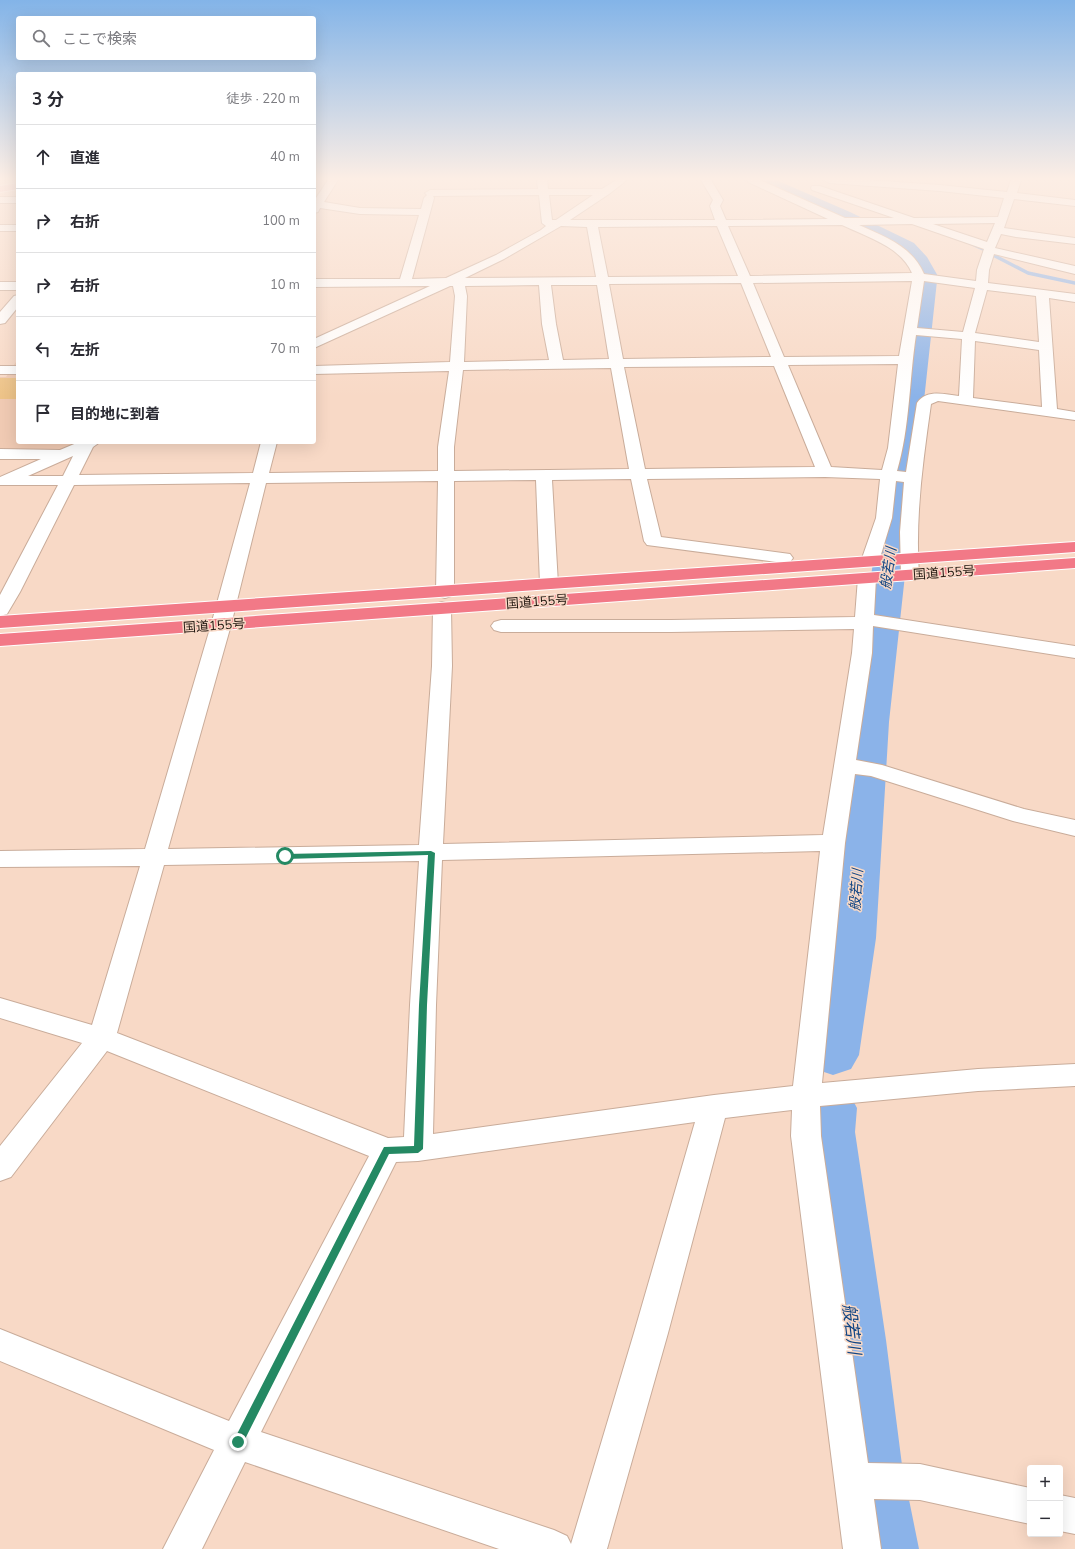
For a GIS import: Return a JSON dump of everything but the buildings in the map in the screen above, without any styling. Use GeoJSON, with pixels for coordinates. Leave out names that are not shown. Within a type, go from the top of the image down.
{"type":"FeatureCollection","features":[{"type":"Feature","properties":{"kind":"highway","name":"国道155号"},"geometry":{"type":"LineString","coordinates":[[905,567],[1075,547]]}},
{"type":"Feature","properties":{"kind":"highway","name":"国道155号"},"geometry":{"type":"LineString","coordinates":[[0,622],[223,615],[905,567],[1075,563]]}},
{"type":"Feature","properties":{"kind":"highway","name":"国道155号"},"geometry":{"type":"LineString","coordinates":[[444,600],[549,584],[873,569]]}},
{"type":"Feature","properties":{"kind":"highway","name":"国道155号"},"geometry":{"type":"LineString","coordinates":[[0,640],[223,615]]}},
{"type":"Feature","properties":{"kind":"street"},"geometry":{"type":"LineString","coordinates":[[405,282],[413,252]]}},
{"type":"Feature","properties":{"kind":"street"},"geometry":{"type":"LineString","coordinates":[[316,343],[453,281],[507,252]]}},
{"type":"Feature","properties":{"kind":"street"},"geometry":{"type":"LineString","coordinates":[[598,252],[604,281],[616,364],[637,474],[653,541],[784,558]]}},
{"type":"Feature","properties":{"kind":"street"},"geometry":{"type":"LineString","coordinates":[[734,252],[825,472]]}},
{"type":"Feature","properties":{"kind":"street"},"geometry":{"type":"LineString","coordinates":[[904,252],[927,278]]}},
{"type":"Feature","properties":{"kind":"street"},"geometry":{"type":"LineString","coordinates":[[966,401],[969,348],[968,336],[982,286],[983,270],[989,252]]}},
{"type":"Feature","properties":{"kind":"street"},"geometry":{"type":"LineString","coordinates":[[1003,252],[1075,270]]}},
{"type":"Feature","properties":{"kind":"street"},"geometry":{"type":"LineString","coordinates":[[862,1549],[806,1136],[806,1097],[833,843],[848,766],[873,569],[884,518],[890,475],[896,448],[905,360],[917,331],[927,278],[932,266]]}},
{"type":"Feature","properties":{"kind":"street"},"geometry":{"type":"LineString","coordinates":[[316,283],[927,278],[1075,298]]}},
{"type":"Feature","properties":{"kind":"street"},"geometry":{"type":"LineString","coordinates":[[182,1549],[238,1442],[403,1150],[423,1005],[431,832],[442,666],[447,476],[446,447],[455,387],[461,296],[453,281]]}},
{"type":"Feature","properties":{"kind":"street"},"geometry":{"type":"LineString","coordinates":[[545,282],[549,324],[557,364]]}},
{"type":"Feature","properties":{"kind":"street"},"geometry":{"type":"LineString","coordinates":[[0,286],[16,286]]}},
{"type":"Feature","properties":{"kind":"street"},"geometry":{"type":"LineString","coordinates":[[1042,294],[1050,413]]}},
{"type":"Feature","properties":{"kind":"street"},"geometry":{"type":"LineString","coordinates":[[8,315],[16,302]]}},
{"type":"Feature","properties":{"kind":"street"},"geometry":{"type":"LineString","coordinates":[[917,331],[968,336],[1046,347]]}},
{"type":"Feature","properties":{"kind":"street"},"geometry":{"type":"LineString","coordinates":[[316,370],[557,364],[780,363],[905,360]]}},
{"type":"Feature","properties":{"kind":"street"},"geometry":{"type":"LineString","coordinates":[[0,370],[16,370]]}},
{"type":"Feature","properties":{"kind":"street"},"geometry":{"type":"LineString","coordinates":[[905,567],[910,477],[924,403],[928,399],[938,397],[1075,416]]}},
{"type":"Feature","properties":{"kind":"street"},"geometry":{"type":"LineString","coordinates":[[2,482],[88,444]]}},
{"type":"Feature","properties":{"kind":"street"},"geometry":{"type":"LineString","coordinates":[[0,610],[11,592],[68,481],[89,444]]}},
{"type":"Feature","properties":{"kind":"street"},"geometry":{"type":"LineString","coordinates":[[0,1168],[102,1038],[223,615],[268,444]]}},
{"type":"Feature","properties":{"kind":"street"},"geometry":{"type":"LineString","coordinates":[[0,454],[66,454]]}},
{"type":"Feature","properties":{"kind":"street"},"geometry":{"type":"LineString","coordinates":[[2,482],[825,472],[910,477]]}},
{"type":"Feature","properties":{"kind":"street"},"geometry":{"type":"LineString","coordinates":[[544,475],[549,584]]}},
{"type":"Feature","properties":{"kind":"street"},"geometry":{"type":"LineString","coordinates":[[501,626],[671,626],[866,621],[1075,652]]}},
{"type":"Feature","properties":{"kind":"street"},"geometry":{"type":"LineString","coordinates":[[848,766],[874,770],[1021,816],[1075,828]]}},
{"type":"Feature","properties":{"kind":"street"},"geometry":{"type":"LineString","coordinates":[[0,859],[431,853],[833,843]]}},
{"type":"Feature","properties":{"kind":"street"},"geometry":{"type":"LineString","coordinates":[[0,1008],[102,1038],[403,1150],[714,1107],[900,1086],[1010,1076],[1075,1075]]}},
{"type":"Feature","properties":{"kind":"street"},"geometry":{"type":"LineString","coordinates":[[588,1549],[651,1333],[714,1107]]}},
{"type":"Feature","properties":{"kind":"street"},"geometry":{"type":"LineString","coordinates":[[0,1345],[238,1442],[554,1549]]}},
{"type":"Feature","properties":{"kind":"street"},"geometry":{"type":"LineString","coordinates":[[853,1481],[920,1482],[1027,1505]]}},
{"type":"Feature","properties":{"kind":"street"},"geometry":{"type":"LineString","coordinates":[[1063,1513],[1075,1516]]}},
{"type":"Feature","properties":{"kind":"shaded area"},"geometry":{"type":"Polygon","coordinates":[[[16,362],[16,444],[73,444],[57,451],[0,451],[0,377],[6,377],[16,362]]]}},
{"type":"Feature","properties":{"kind":"waterway","name":"般若川"},"geometry":{"type":"LineString","coordinates":[[833,1055],[852,938],[869,722],[926,279],[928,278],[924,269],[910,252]]}},
{"type":"Feature","properties":{"kind":"waterway"},"geometry":{"type":"LineString","coordinates":[[993,255],[1028,273],[1075,283]]}},
{"type":"Feature","properties":{"kind":"waterway","name":"般若川"},"geometry":{"type":"LineString","coordinates":[[830,1108],[828,1132],[855,1340],[869,1465],[884,1549]]}},
{"type":"Feature","properties":{"kind":"route"},"geometry":{"type":"LineString","coordinates":[[238,1442],[387,1150],[418,1149],[423,1005],[431,853],[285,856]]}}]}
